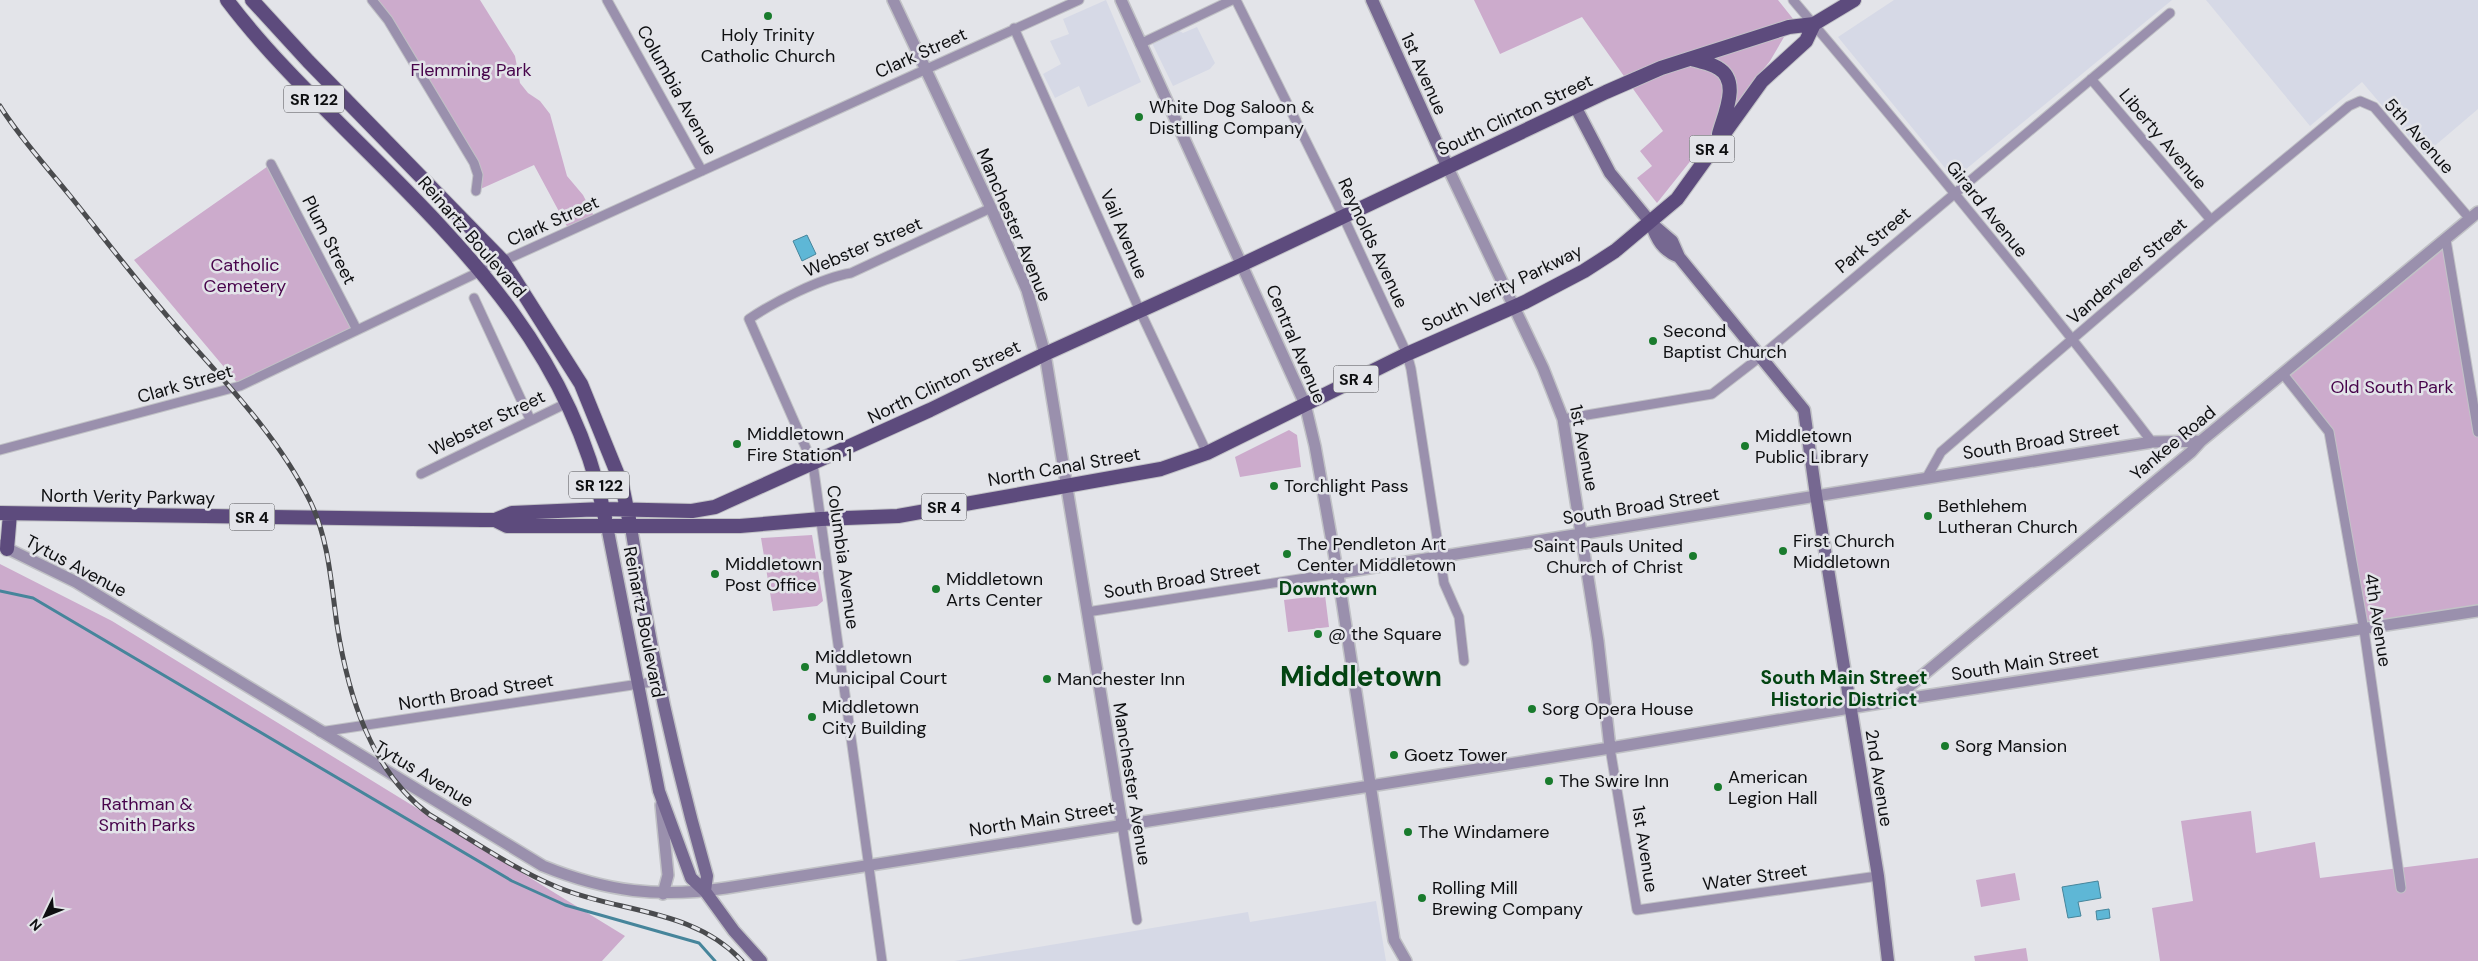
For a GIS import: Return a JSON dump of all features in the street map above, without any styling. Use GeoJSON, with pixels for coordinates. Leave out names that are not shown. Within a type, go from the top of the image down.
{"type":"FeatureCollection","features":[{"type":"Feature","properties":{"kind":"main road","name":"Reinartz Boulevard"},"geometry":{"type":"LineString","coordinates":[[227,0],[293,77],[402,186],[481,271],[513,312],[567,403],[594,468],[604,508],[636,684],[659,791],[691,878],[705,891],[734,931],[761,961]]}},
{"type":"Feature","properties":{"kind":"main road","name":"Reinartz Boulevard"},"geometry":{"type":"LineString","coordinates":[[252,0],[289,41],[503,261],[581,384],[622,485],[658,681],[676,762],[708,876],[705,891]]}},
{"type":"Feature","properties":{"kind":"main road","name":"1st Avenue"},"geometry":{"type":"LineString","coordinates":[[1372,0],[1448,168]]}},
{"type":"Feature","properties":{"kind":"main road","name":"South Verity Parkway"},"geometry":{"type":"LineString","coordinates":[[1305,404],[1584,271],[1615,251],[1651,223],[1676,199],[1762,81],[1806,40],[1814,24],[1854,0]]}},
{"type":"Feature","properties":{"kind":"main road","name":"South Clinton Street"},"geometry":{"type":"LineString","coordinates":[[1242,265],[1643,76],[1789,27],[1814,24]]}},
{"type":"Feature","properties":{"kind":"main road"},"geometry":{"type":"LineString","coordinates":[[1692,59],[1718,67],[1726,75],[1730,87],[1729,102],[1716,144]]}},
{"type":"Feature","properties":{"kind":"main road","name":"2nd Avenue"},"geometry":{"type":"LineString","coordinates":[[1576,108],[1610,173],[1651,223],[1655,235],[1668,252],[1679,257],[1804,410],[1816,496],[1878,876],[1888,961]]}},
{"type":"Feature","properties":{"kind":"main road","name":"North Clinton Street"},"geometry":{"type":"LineString","coordinates":[[627,510],[708,509],[814,464],[1045,354],[1242,265]]}},
{"type":"Feature","properties":{"kind":"main road","name":"North Canal Street"},"geometry":{"type":"LineString","coordinates":[[607,526],[740,526],[820,519],[898,516],[1161,469],[1207,453],[1305,404]]}},
{"type":"Feature","properties":{"kind":"main road","name":"North Verity Parkway"},"geometry":{"type":"LineString","coordinates":[[5,513],[495,520],[512,513],[604,508],[627,510]]}},
{"type":"Feature","properties":{"kind":"main road"},"geometry":{"type":"LineString","coordinates":[[4,547],[5,513]]}},
{"type":"Feature","properties":{"kind":"main road","name":"North Verity Parkway"},"geometry":{"type":"LineString","coordinates":[[495,520],[508,526],[607,526]]}},
{"type":"Feature","properties":{"kind":"street"},"geometry":{"type":"LineString","coordinates":[[372,0],[388,20],[474,163],[478,175],[476,191]]}},
{"type":"Feature","properties":{"kind":"street","name":"Manchester Avenue"},"geometry":{"type":"LineString","coordinates":[[893,0],[991,208],[1027,290],[1045,354],[1137,920]]}},
{"type":"Feature","properties":{"kind":"street","name":"Clark Street"},"geometry":{"type":"LineString","coordinates":[[0,450],[240,386],[481,271],[1079,0]]}},
{"type":"Feature","properties":{"kind":"street","name":"Central Avenue"},"geometry":{"type":"LineString","coordinates":[[1121,0],[1305,404],[1315,446],[1338,573],[1394,940],[1406,961]]}},
{"type":"Feature","properties":{"kind":"street"},"geometry":{"type":"LineString","coordinates":[[1140,44],[1232,0]]}},
{"type":"Feature","properties":{"kind":"street","name":"Reynolds Avenue"},"geometry":{"type":"LineString","coordinates":[[1236,0],[1343,216],[1407,354],[1412,369],[1444,583],[1459,617],[1464,661]]}},
{"type":"Feature","properties":{"kind":"street","name":"Girard Avenue"},"geometry":{"type":"LineString","coordinates":[[1793,0],[1907,134],[1953,194],[2073,339],[2152,442]]}},
{"type":"Feature","properties":{"kind":"street","name":"Columbia Avenue"},"geometry":{"type":"LineString","coordinates":[[609,3],[702,171]]}},
{"type":"Feature","properties":{"kind":"street","name":"Park Street"},"geometry":{"type":"LineString","coordinates":[[1563,419],[1712,394],[1760,357],[2170,13]]}},
{"type":"Feature","properties":{"kind":"street","name":"Vail Avenue"},"geometry":{"type":"LineString","coordinates":[[1014,28],[1140,311],[1207,453]]}},
{"type":"Feature","properties":{"kind":"street","name":"Liberty Avenue"},"geometry":{"type":"LineString","coordinates":[[2091,79],[2211,220]]}},
{"type":"Feature","properties":{"kind":"street","name":"Vanderveer Street"},"geometry":{"type":"LineString","coordinates":[[1926,477],[1942,452],[2211,220],[2349,106],[2360,101]]}},
{"type":"Feature","properties":{"kind":"street","name":"5th Avenue"},"geometry":{"type":"LineString","coordinates":[[2360,101],[2374,107],[2474,216]]}},
{"type":"Feature","properties":{"kind":"street","name":"Plum Street"},"geometry":{"type":"LineString","coordinates":[[272,164],[357,330]]}},
{"type":"Feature","properties":{"kind":"street","name":"1st Avenue"},"geometry":{"type":"LineString","coordinates":[[1448,168],[1543,368],[1563,419],[1598,642],[1610,748],[1637,910]]}},
{"type":"Feature","properties":{"kind":"street","name":"Webster Street"},"geometry":{"type":"LineString","coordinates":[[749,319],[763,310],[836,275],[851,273],[991,208]]}},
{"type":"Feature","properties":{"kind":"street","name":"Yankee Road"},"geometry":{"type":"LineString","coordinates":[[1892,701],[2191,452],[2201,441],[2474,216]]}},
{"type":"Feature","properties":{"kind":"street"},"geometry":{"type":"LineString","coordinates":[[2446,240],[2475,399],[2478,432]]}},
{"type":"Feature","properties":{"kind":"street"},"geometry":{"type":"LineString","coordinates":[[474,298],[530,419]]}},
{"type":"Feature","properties":{"kind":"street","name":"Columbia Avenue"},"geometry":{"type":"LineString","coordinates":[[749,319],[814,464],[820,519],[882,961]]}},
{"type":"Feature","properties":{"kind":"street","name":"4th Avenue"},"geometry":{"type":"LineString","coordinates":[[2283,374],[2329,432],[2364,630],[2401,888]]}},
{"type":"Feature","properties":{"kind":"street","name":"Webster Street"},"geometry":{"type":"LineString","coordinates":[[421,474],[530,419],[567,403]]}},
{"type":"Feature","properties":{"kind":"street","name":"South Broad Street"},"geometry":{"type":"LineString","coordinates":[[1087,612],[2152,442],[2201,441]]}},
{"type":"Feature","properties":{"kind":"street","name":"Tytus Avenue"},"geometry":{"type":"LineString","coordinates":[[4,547],[76,582],[543,866],[591,884],[613,890],[663,894],[705,891],[868,864]]}},
{"type":"Feature","properties":{"kind":"street","name":"South Main Street"},"geometry":{"type":"LineString","coordinates":[[1370,786],[1892,701],[2478,611]]}},
{"type":"Feature","properties":{"kind":"street","name":"North Broad Street"},"geometry":{"type":"LineString","coordinates":[[320,732],[658,681]]}},
{"type":"Feature","properties":{"kind":"street","name":"North Main Street"},"geometry":{"type":"LineString","coordinates":[[868,864],[1370,786]]}},
{"type":"Feature","properties":{"kind":"street"},"geometry":{"type":"LineString","coordinates":[[659,791],[668,875],[663,894]]}},
{"type":"Feature","properties":{"kind":"street","name":"Water Street"},"geometry":{"type":"LineString","coordinates":[[1637,910],[1878,876]]}},
{"type":"Feature","properties":{"kind":"shaded area"},"geometry":{"type":"Polygon","coordinates":[[[1106,0],[1141,82],[1088,107],[1079,86],[1055,98],[1043,74],[1061,64],[1050,41],[1069,34],[1063,19],[1106,0]]]}},
{"type":"Feature","properties":{"kind":"shaded area"},"geometry":{"type":"Polygon","coordinates":[[[1894,0],[2172,0],[1954,179],[1838,37],[1894,0]]]}},
{"type":"Feature","properties":{"kind":"shaded area"},"geometry":{"type":"Polygon","coordinates":[[[2206,0],[2478,0],[2478,109],[2424,155],[2362,82],[2310,126],[2206,0]]]}},
{"type":"Feature","properties":{"kind":"shaded area"},"geometry":{"type":"Polygon","coordinates":[[[1197,27],[1215,63],[1210,69],[1173,86],[1152,43],[1178,30],[1183,33],[1197,27]]]}},
{"type":"Feature","properties":{"kind":"shaded area"},"geometry":{"type":"Polygon","coordinates":[[[1376,901],[1386,961],[954,961],[1248,912],[1250,922],[1376,901]]]}},
{"type":"Feature","properties":{"kind":"green space","name":"Flemming Park"},"geometry":{"type":"Polygon","coordinates":[[[372,0],[480,0],[515,56],[520,83],[528,93],[540,101],[550,114],[567,176],[583,195],[596,220],[570,232],[534,165],[476,191],[478,175],[372,0]]]}},
{"type":"Feature","properties":{"kind":"green space"},"geometry":{"type":"Polygon","coordinates":[[[1474,0],[1778,0],[1794,20],[1770,61],[1657,203],[1637,178],[1652,166],[1640,151],[1663,131],[1582,17],[1500,54],[1474,0]]]}},
{"type":"Feature","properties":{"kind":"green space","name":"Catholic Cemetery"},"geometry":{"type":"Polygon","coordinates":[[[271,164],[357,330],[240,386],[134,260],[271,164]]]}},
{"type":"Feature","properties":{"kind":"green space","name":"Old South Park"},"geometry":{"type":"Polygon","coordinates":[[[2446,240],[2478,432],[2478,611],[2364,630],[2329,432],[2283,374],[2446,240]]]}},
{"type":"Feature","properties":{"kind":"green space"},"geometry":{"type":"Polygon","coordinates":[[[1289,430],[1297,435],[1301,467],[1240,477],[1235,457],[1289,430]]]}},
{"type":"Feature","properties":{"kind":"green space"},"geometry":{"type":"Polygon","coordinates":[[[812,535],[823,601],[817,606],[773,611],[761,538],[812,535]]]}},
{"type":"Feature","properties":{"kind":"green space","name":"Rathman & Smith Parks"},"geometry":{"type":"Polygon","coordinates":[[[0,564],[112,621],[625,936],[602,961],[0,961],[0,564]]]}},
{"type":"Feature","properties":{"kind":"green space"},"geometry":{"type":"Polygon","coordinates":[[[1325,595],[1329,627],[1288,632],[1284,600],[1325,595]]]}},
{"type":"Feature","properties":{"kind":"green space"},"geometry":{"type":"Polygon","coordinates":[[[2251,811],[2256,853],[2315,842],[2320,878],[2478,858],[2478,961],[2160,961],[2152,908],[2193,901],[2181,821],[2251,811]]]}},
{"type":"Feature","properties":{"kind":"green space"},"geometry":{"type":"Polygon","coordinates":[[[2015,873],[2020,900],[1981,907],[1976,880],[2015,873]]]}},
{"type":"Feature","properties":{"kind":"green space"},"geometry":{"type":"Polygon","coordinates":[[[2026,948],[2028,961],[1975,961],[1974,956],[2026,948]]]}},
{"type":"Feature","properties":{"kind":"water"},"geometry":{"type":"Polygon","coordinates":[[[807,235],[816,254],[802,261],[793,241],[807,235]]]}},
{"type":"Feature","properties":{"kind":"water"},"geometry":{"type":"Polygon","coordinates":[[[2098,881],[2101,898],[2078,902],[2081,916],[2068,918],[2062,887],[2098,881]]]}},
{"type":"Feature","properties":{"kind":"water"},"geometry":{"type":"Polygon","coordinates":[[[2109,909],[2110,918],[2097,920],[2096,911],[2109,909]]]}},
{"type":"Feature","properties":{"kind":"waterway"},"geometry":{"type":"LineString","coordinates":[[0,591],[33,598],[512,881],[565,905],[699,943],[715,961]]}},
{"type":"Feature","properties":{"kind":"railway"},"geometry":{"type":"LineString","coordinates":[[0,106],[25,141],[139,282],[251,412],[283,455],[297,478],[310,501],[325,546],[342,651],[356,705],[366,730],[392,777],[430,815],[540,879],[581,895],[678,921],[701,931],[723,944],[742,961]]}},
{"type":"Feature","properties":{"kind":"place","name":"Holy Trinity Catholic Church"},"geometry":{"type":"Point","coordinates":[768,16]}},
{"type":"Feature","properties":{"kind":"place","name":"White Dog Saloon & Distilling Company"},"geometry":{"type":"Point","coordinates":[1139,117]}},
{"type":"Feature","properties":{"kind":"place","name":"Second Baptist Church"},"geometry":{"type":"Point","coordinates":[1653,341]}},
{"type":"Feature","properties":{"kind":"place","name":"Middletown Fire Station 1"},"geometry":{"type":"Point","coordinates":[737,444]}},
{"type":"Feature","properties":{"kind":"place","name":"Middletown Public Library"},"geometry":{"type":"Point","coordinates":[1745,446]}},
{"type":"Feature","properties":{"kind":"place","name":"Torchlight Pass"},"geometry":{"type":"Point","coordinates":[1274,486]}},
{"type":"Feature","properties":{"kind":"place","name":"Bethlehem Lutheran Church"},"geometry":{"type":"Point","coordinates":[1928,516]}},
{"type":"Feature","properties":{"kind":"place","name":"First Church Middletown"},"geometry":{"type":"Point","coordinates":[1783,551]}},
{"type":"Feature","properties":{"kind":"place","name":"The Pendleton Art Center Middletown"},"geometry":{"type":"Point","coordinates":[1287,554]}},
{"type":"Feature","properties":{"kind":"place","name":"Saint Pauls United Church of Christ"},"geometry":{"type":"Point","coordinates":[1693,556]}},
{"type":"Feature","properties":{"kind":"place","name":"Middletown Post Office"},"geometry":{"type":"Point","coordinates":[715,574]}},
{"type":"Feature","properties":{"kind":"place","name":"Middletown Arts Center"},"geometry":{"type":"Point","coordinates":[936,589]}},
{"type":"Feature","properties":{"kind":"place","name":"@ the Square"},"geometry":{"type":"Point","coordinates":[1318,634]}},
{"type":"Feature","properties":{"kind":"place","name":"Middletown Municipal Court"},"geometry":{"type":"Point","coordinates":[805,667]}},
{"type":"Feature","properties":{"kind":"place","name":"Manchester Inn"},"geometry":{"type":"Point","coordinates":[1047,679]}},
{"type":"Feature","properties":{"kind":"place","name":"Sorg Opera House"},"geometry":{"type":"Point","coordinates":[1532,709]}},
{"type":"Feature","properties":{"kind":"place","name":"Middletown City Building"},"geometry":{"type":"Point","coordinates":[812,717]}},
{"type":"Feature","properties":{"kind":"place","name":"Sorg Mansion"},"geometry":{"type":"Point","coordinates":[1945,746]}},
{"type":"Feature","properties":{"kind":"place","name":"Goetz Tower"},"geometry":{"type":"Point","coordinates":[1394,755]}},
{"type":"Feature","properties":{"kind":"place","name":"The Swire Inn"},"geometry":{"type":"Point","coordinates":[1549,781]}},
{"type":"Feature","properties":{"kind":"place","name":"American Legion Hall"},"geometry":{"type":"Point","coordinates":[1718,787]}},
{"type":"Feature","properties":{"kind":"place","name":"The Windamere"},"geometry":{"type":"Point","coordinates":[1408,832]}},
{"type":"Feature","properties":{"kind":"place","name":"Rolling Mill Brewing Company"},"geometry":{"type":"Point","coordinates":[1422,898]}},
{"type":"Feature","properties":{"kind":"district","name":"Downtown"},"geometry":{"type":"Point","coordinates":[1328,588]}},
{"type":"Feature","properties":{"kind":"district","name":"Middletown"},"geometry":{"type":"Point","coordinates":[1361,676]}},
{"type":"Feature","properties":{"kind":"district","name":"South Main Street Historic District"},"geometry":{"type":"Point","coordinates":[1844,688]}}]}
